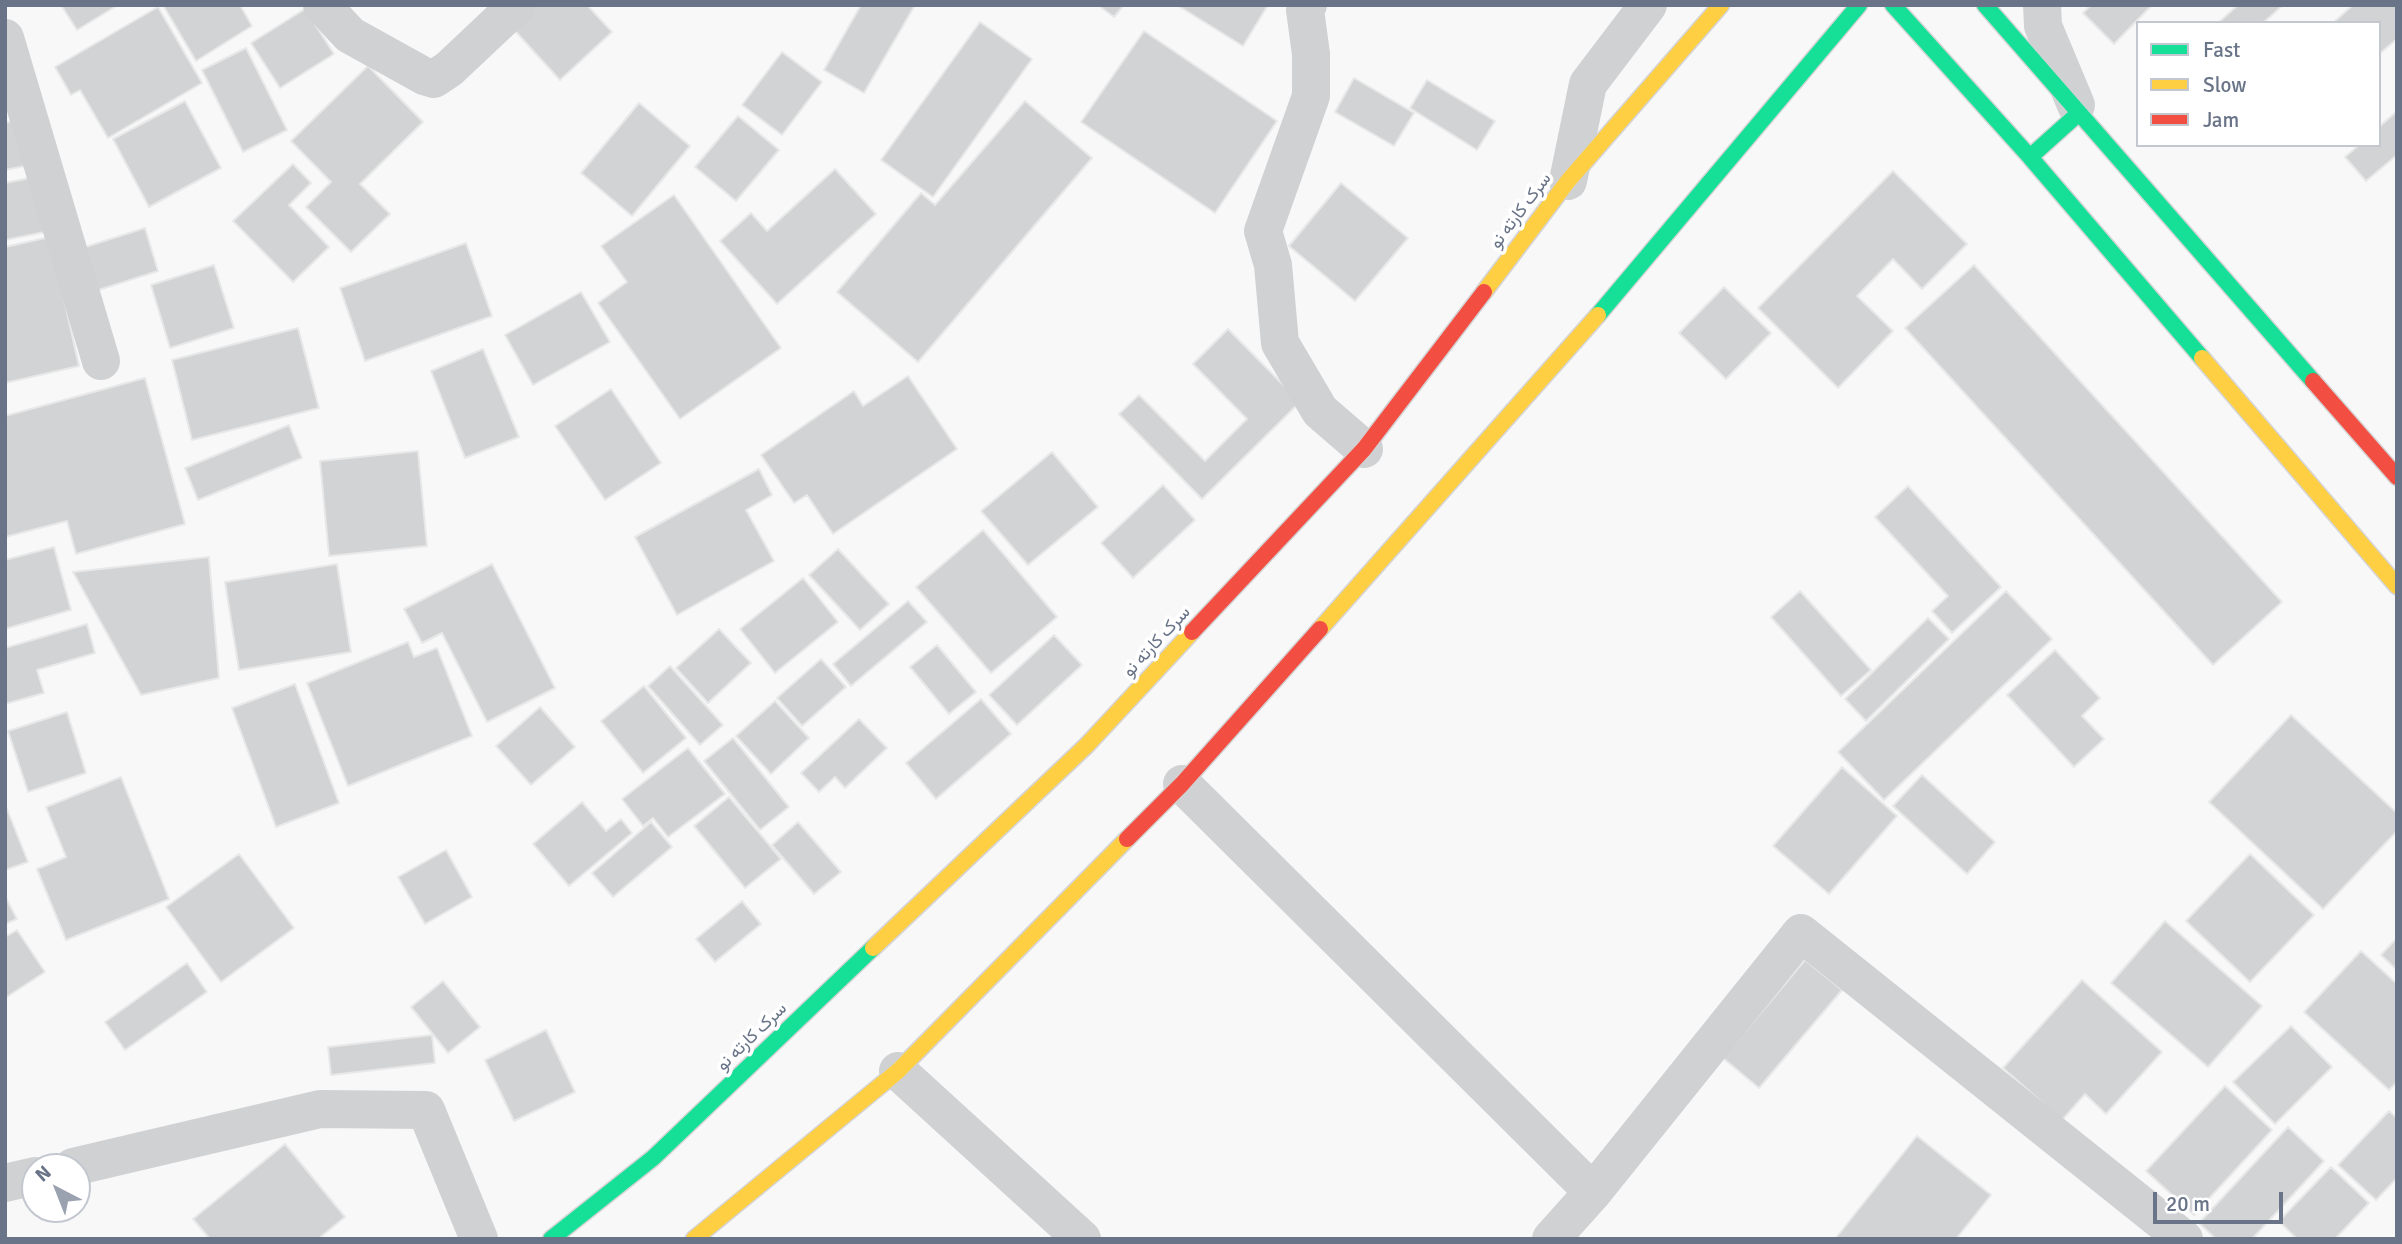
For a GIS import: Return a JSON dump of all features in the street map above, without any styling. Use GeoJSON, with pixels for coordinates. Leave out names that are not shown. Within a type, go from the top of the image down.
{"type":"FeatureCollection","features":[{"type":"Feature","properties":{"kind":"main road","name":"سرک کارته نو"},"geometry":{"type":"LineString","coordinates":[[551,1239],[653,1158],[1087,745],[1364,449],[1568,181],[1721,5]]}},
{"type":"Feature","properties":{"kind":"main road"},"geometry":{"type":"LineString","coordinates":[[694,1239],[898,1072],[1182,784],[1584,332],[1859,5]]}},
{"type":"Feature","properties":{"kind":"main road"},"geometry":{"type":"LineString","coordinates":[[1893,5],[2030,158],[2397,586]]}},
{"type":"Feature","properties":{"kind":"main road"},"geometry":{"type":"LineString","coordinates":[[1985,5],[2397,477]]}},
{"type":"Feature","properties":{"kind":"main road"},"geometry":{"type":"LineString","coordinates":[[2030,158],[2079,113]]}},
{"type":"Feature","properties":{"kind":"street"},"geometry":{"type":"LineString","coordinates":[[322,5],[349,35],[434,79],[449,69],[517,5]]}},
{"type":"Feature","properties":{"kind":"street"},"geometry":{"type":"LineString","coordinates":[[1308,5],[1305,10],[1311,54],[1311,96],[1263,231],[1273,265],[1280,343],[1320,411],[1364,449]]}},
{"type":"Feature","properties":{"kind":"street"},"geometry":{"type":"LineString","coordinates":[[1568,181],[1588,84],[1648,5]]}},
{"type":"Feature","properties":{"kind":"street"},"geometry":{"type":"LineString","coordinates":[[2042,5],[2043,26],[2079,113]]}},
{"type":"Feature","properties":{"kind":"street"},"geometry":{"type":"LineString","coordinates":[[5,38],[101,361]]}},
{"type":"Feature","properties":{"kind":"street"},"geometry":{"type":"LineString","coordinates":[[1182,784],[1593,1192]]}},
{"type":"Feature","properties":{"kind":"street"},"geometry":{"type":"LineString","coordinates":[[1551,1239],[1593,1192],[1801,933],[2184,1239]]}},
{"type":"Feature","properties":{"kind":"street"},"geometry":{"type":"LineString","coordinates":[[898,1072],[1082,1239]]}},
{"type":"Feature","properties":{"kind":"street"},"geometry":{"type":"LineString","coordinates":[[91,1163],[320,1109],[426,1110],[479,1239]]}},
{"type":"Feature","properties":{"kind":"building"},"geometry":{"type":"Polygon","coordinates":[[[61,5],[118,5],[77,30],[61,5]]]}},
{"type":"Feature","properties":{"kind":"building"},"geometry":{"type":"Polygon","coordinates":[[[163,5],[240,5],[252,26],[196,61],[163,5]]]}},
{"type":"Feature","properties":{"kind":"building"},"geometry":{"type":"Polygon","coordinates":[[[523,5],[587,5],[612,32],[560,80],[506,21],[523,5]]]}},
{"type":"Feature","properties":{"kind":"building"},"geometry":{"type":"Polygon","coordinates":[[[861,5],[915,5],[864,93],[824,70],[861,5]]]}},
{"type":"Feature","properties":{"kind":"building"},"geometry":{"type":"Polygon","coordinates":[[[1098,5],[1124,5],[1114,17],[1098,5]]]}},
{"type":"Feature","properties":{"kind":"building"},"geometry":{"type":"Polygon","coordinates":[[[1177,5],[1268,5],[1243,46],[1177,5]]]}},
{"type":"Feature","properties":{"kind":"building"},"geometry":{"type":"Polygon","coordinates":[[[2091,5],[2152,5],[2114,44],[2083,13],[2091,5]]]}},
{"type":"Feature","properties":{"kind":"building"},"geometry":{"type":"Polygon","coordinates":[[[2238,5],[2283,5],[2265,21],[2220,21],[2238,5]]]}},
{"type":"Feature","properties":{"kind":"building"},"geometry":{"type":"Polygon","coordinates":[[[2353,5],[2397,5],[2397,39],[2381,52],[2381,21],[2335,21],[2353,5]]]}},
{"type":"Feature","properties":{"kind":"building"},"geometry":{"type":"Polygon","coordinates":[[[158,7],[202,83],[108,138],[80,90],[71,95],[55,67],[158,7]]]}},
{"type":"Feature","properties":{"kind":"building"},"geometry":{"type":"Polygon","coordinates":[[[305,9],[334,54],[280,88],[251,43],[305,9]]]}},
{"type":"Feature","properties":{"kind":"building"},"geometry":{"type":"Polygon","coordinates":[[[980,22],[1032,59],[933,197],[881,160],[980,22]]]}},
{"type":"Feature","properties":{"kind":"building"},"geometry":{"type":"Polygon","coordinates":[[[1144,31],[1277,121],[1215,213],[1081,122],[1144,31]]]}},
{"type":"Feature","properties":{"kind":"building"},"geometry":{"type":"Polygon","coordinates":[[[246,48],[287,130],[243,152],[202,70],[246,48]]]}},
{"type":"Feature","properties":{"kind":"building"},"geometry":{"type":"Polygon","coordinates":[[[782,52],[822,82],[782,135],[742,105],[782,52]]]}},
{"type":"Feature","properties":{"kind":"building"},"geometry":{"type":"Polygon","coordinates":[[[368,66],[423,122],[360,184],[390,214],[351,252],[306,207],[331,182],[291,141],[368,66]]]}},
{"type":"Feature","properties":{"kind":"building"},"geometry":{"type":"Polygon","coordinates":[[[1354,78],[1414,113],[1394,146],[1335,112],[1354,78]]]}},
{"type":"Feature","properties":{"kind":"building"},"geometry":{"type":"Polygon","coordinates":[[[1427,80],[1495,121],[1477,150],[1410,108],[1427,80]]]}},
{"type":"Feature","properties":{"kind":"building"},"geometry":{"type":"Polygon","coordinates":[[[185,101],[221,168],[149,207],[113,139],[185,101]]]}},
{"type":"Feature","properties":{"kind":"building"},"geometry":{"type":"Polygon","coordinates":[[[1025,101],[1092,158],[918,362],[837,292],[921,193],[935,205],[1025,101]]]}},
{"type":"Feature","properties":{"kind":"building"},"geometry":{"type":"Polygon","coordinates":[[[639,103],[690,146],[632,216],[581,173],[639,103]]]}},
{"type":"Feature","properties":{"kind":"building"},"geometry":{"type":"Polygon","coordinates":[[[2397,111],[2397,155],[2366,181],[2345,157],[2357,147],[2381,147],[2381,125],[2397,111]]]}},
{"type":"Feature","properties":{"kind":"building"},"geometry":{"type":"Polygon","coordinates":[[[738,116],[779,150],[736,201],[695,167],[738,116]]]}},
{"type":"Feature","properties":{"kind":"building"},"geometry":{"type":"Polygon","coordinates":[[[20,119],[30,165],[5,170],[5,123],[20,119]]]}},
{"type":"Feature","properties":{"kind":"building"},"geometry":{"type":"Polygon","coordinates":[[[293,164],[311,183],[289,205],[329,247],[293,282],[233,221],[293,164]]]}},
{"type":"Feature","properties":{"kind":"building"},"geometry":{"type":"Polygon","coordinates":[[[835,169],[876,214],[777,304],[720,241],[751,213],[767,231],[835,169]]]}},
{"type":"Feature","properties":{"kind":"building"},"geometry":{"type":"Polygon","coordinates":[[[1893,171],[1967,244],[1922,289],[1893,259],[1857,296],[1893,331],[1838,388],[1758,308],[1893,171]]]}},
{"type":"Feature","properties":{"kind":"building"},"geometry":{"type":"Polygon","coordinates":[[[39,176],[50,231],[5,240],[5,183],[39,176]]]}},
{"type":"Feature","properties":{"kind":"building"},"geometry":{"type":"Polygon","coordinates":[[[1341,183],[1408,238],[1355,301],[1289,246],[1341,183]]]}},
{"type":"Feature","properties":{"kind":"building"},"geometry":{"type":"Polygon","coordinates":[[[674,195],[781,348],[680,419],[598,303],[627,282],[601,246],[674,195]]]}},
{"type":"Feature","properties":{"kind":"building"},"geometry":{"type":"Polygon","coordinates":[[[145,228],[158,271],[89,293],[76,250],[145,228]]]}},
{"type":"Feature","properties":{"kind":"building"},"geometry":{"type":"Polygon","coordinates":[[[50,237],[79,366],[5,383],[5,247],[50,237]]]}},
{"type":"Feature","properties":{"kind":"building"},"geometry":{"type":"Polygon","coordinates":[[[466,243],[492,316],[365,361],[340,288],[466,243]]]}},
{"type":"Feature","properties":{"kind":"building"},"geometry":{"type":"Polygon","coordinates":[[[214,265],[234,328],[170,348],[151,285],[214,265]]]}},
{"type":"Feature","properties":{"kind":"building"},"geometry":{"type":"Polygon","coordinates":[[[1974,265],[2282,602],[2213,665],[1905,328],[1974,265]]]}},
{"type":"Feature","properties":{"kind":"building"},"geometry":{"type":"Polygon","coordinates":[[[1724,287],[1771,333],[1726,379],[1679,333],[1724,287]]]}},
{"type":"Feature","properties":{"kind":"building"},"geometry":{"type":"Polygon","coordinates":[[[581,292],[610,342],[533,385],[505,335],[581,292]]]}},
{"type":"Feature","properties":{"kind":"building"},"geometry":{"type":"Polygon","coordinates":[[[298,328],[319,408],[192,440],[172,360],[298,328]]]}},
{"type":"Feature","properties":{"kind":"building"},"geometry":{"type":"Polygon","coordinates":[[[1228,329],[1300,402],[1202,499],[1119,414],[1139,395],[1205,461],[1247,419],[1193,364],[1228,329]]]}},
{"type":"Feature","properties":{"kind":"building"},"geometry":{"type":"Polygon","coordinates":[[[483,349],[519,437],[465,458],[431,371],[483,349]]]}},
{"type":"Feature","properties":{"kind":"building"},"geometry":{"type":"Polygon","coordinates":[[[908,376],[957,449],[833,534],[807,495],[794,503],[761,455],[854,391],[863,406],[908,376]]]}},
{"type":"Feature","properties":{"kind":"building"},"geometry":{"type":"Polygon","coordinates":[[[145,378],[185,524],[76,554],[67,521],[5,537],[5,416],[145,378]]]}},
{"type":"Feature","properties":{"kind":"building"},"geometry":{"type":"Polygon","coordinates":[[[611,389],[661,463],[605,500],[555,426],[611,389]]]}},
{"type":"Feature","properties":{"kind":"building"},"geometry":{"type":"Polygon","coordinates":[[[289,425],[302,458],[198,500],[185,468],[289,425]]]}},
{"type":"Feature","properties":{"kind":"building"},"geometry":{"type":"Polygon","coordinates":[[[418,451],[427,546],[329,556],[320,461],[418,451]]]}},
{"type":"Feature","properties":{"kind":"building"},"geometry":{"type":"Polygon","coordinates":[[[1052,452],[1098,507],[1028,565],[981,511],[1052,452]]]}},
{"type":"Feature","properties":{"kind":"building"},"geometry":{"type":"Polygon","coordinates":[[[759,469],[772,495],[746,510],[774,561],[677,615],[635,537],[759,469]]]}},
{"type":"Feature","properties":{"kind":"building"},"geometry":{"type":"Polygon","coordinates":[[[1163,485],[1195,520],[1133,578],[1101,543],[1163,485]]]}},
{"type":"Feature","properties":{"kind":"building"},"geometry":{"type":"Polygon","coordinates":[[[1908,486],[2001,587],[1952,633],[1932,611],[1948,596],[1875,517],[1908,486]]]}},
{"type":"Feature","properties":{"kind":"building"},"geometry":{"type":"Polygon","coordinates":[[[983,530],[1057,617],[991,673],[916,587],[983,530]]]}},
{"type":"Feature","properties":{"kind":"building"},"geometry":{"type":"Polygon","coordinates":[[[54,547],[71,610],[5,629],[5,560],[54,547]]]}},
{"type":"Feature","properties":{"kind":"building"},"geometry":{"type":"Polygon","coordinates":[[[838,549],[889,604],[860,630],[809,575],[838,549]]]}},
{"type":"Feature","properties":{"kind":"building"},"geometry":{"type":"Polygon","coordinates":[[[209,557],[219,678],[141,695],[73,572],[209,557]]]}},
{"type":"Feature","properties":{"kind":"building"},"geometry":{"type":"Polygon","coordinates":[[[337,564],[351,652],[239,670],[225,582],[337,564]]]}},
{"type":"Feature","properties":{"kind":"building"},"geometry":{"type":"Polygon","coordinates":[[[492,564],[555,688],[487,722],[442,633],[422,643],[404,609],[492,564]]]}},
{"type":"Feature","properties":{"kind":"building"},"geometry":{"type":"Polygon","coordinates":[[[803,578],[838,622],[775,673],[740,629],[803,578]]]}},
{"type":"Feature","properties":{"kind":"building"},"geometry":{"type":"Polygon","coordinates":[[[1800,591],[1871,670],[1841,696],[1771,617],[1800,591]]]}},
{"type":"Feature","properties":{"kind":"building"},"geometry":{"type":"Polygon","coordinates":[[[2006,591],[2052,639],[1884,800],[1838,752],[2006,591]]]}},
{"type":"Feature","properties":{"kind":"building"},"geometry":{"type":"Polygon","coordinates":[[[908,601],[927,622],[851,686],[833,664],[908,601]]]}},
{"type":"Feature","properties":{"kind":"building"},"geometry":{"type":"Polygon","coordinates":[[[1928,618],[1949,639],[1866,721],[1845,699],[1928,618]]]}},
{"type":"Feature","properties":{"kind":"building"},"geometry":{"type":"Polygon","coordinates":[[[87,624],[95,653],[37,670],[44,693],[5,704],[5,648],[87,624]]]}},
{"type":"Feature","properties":{"kind":"building"},"geometry":{"type":"Polygon","coordinates":[[[719,629],[751,663],[708,703],[676,668],[719,629]]]}},
{"type":"Feature","properties":{"kind":"building"},"geometry":{"type":"Polygon","coordinates":[[[1054,635],[1082,665],[1017,725],[989,695],[1054,635]]]}},
{"type":"Feature","properties":{"kind":"building"},"geometry":{"type":"Polygon","coordinates":[[[408,642],[414,657],[437,648],[472,736],[348,786],[307,683],[408,642]]]}},
{"type":"Feature","properties":{"kind":"building"},"geometry":{"type":"Polygon","coordinates":[[[937,645],[976,692],[949,714],[910,667],[937,645]]]}},
{"type":"Feature","properties":{"kind":"building"},"geometry":{"type":"Polygon","coordinates":[[[2055,650],[2100,698],[2082,716],[2104,739],[2074,767],[2007,695],[2055,650]]]}},
{"type":"Feature","properties":{"kind":"building"},"geometry":{"type":"Polygon","coordinates":[[[821,659],[846,687],[802,726],[777,698],[821,659]]]}},
{"type":"Feature","properties":{"kind":"building"},"geometry":{"type":"Polygon","coordinates":[[[670,666],[723,725],[700,745],[648,686],[670,666]]]}},
{"type":"Feature","properties":{"kind":"building"},"geometry":{"type":"Polygon","coordinates":[[[295,684],[339,803],[276,827],[232,708],[295,684]]]}},
{"type":"Feature","properties":{"kind":"building"},"geometry":{"type":"Polygon","coordinates":[[[644,686],[686,738],[643,773],[601,721],[644,686]]]}},
{"type":"Feature","properties":{"kind":"building"},"geometry":{"type":"Polygon","coordinates":[[[981,699],[1011,734],[936,799],[906,763],[981,699]]]}},
{"type":"Feature","properties":{"kind":"building"},"geometry":{"type":"Polygon","coordinates":[[[775,701],[809,738],[771,774],[736,736],[775,701]]]}},
{"type":"Feature","properties":{"kind":"building"},"geometry":{"type":"Polygon","coordinates":[[[540,707],[575,747],[531,785],[496,746],[540,707]]]}},
{"type":"Feature","properties":{"kind":"building"},"geometry":{"type":"Polygon","coordinates":[[[67,712],[86,773],[28,792],[8,731],[67,712]]]}},
{"type":"Feature","properties":{"kind":"building"},"geometry":{"type":"Polygon","coordinates":[[[2291,715],[2397,813],[2397,831],[2323,909],[2209,802],[2291,715]]]}},
{"type":"Feature","properties":{"kind":"building"},"geometry":{"type":"Polygon","coordinates":[[[859,719],[887,748],[845,788],[835,777],[819,792],[801,773],[859,719]]]}},
{"type":"Feature","properties":{"kind":"building"},"geometry":{"type":"Polygon","coordinates":[[[733,738],[789,807],[760,830],[704,761],[733,738]]]}},
{"type":"Feature","properties":{"kind":"building"},"geometry":{"type":"Polygon","coordinates":[[[688,748],[725,794],[668,837],[653,818],[643,826],[622,799],[688,748]]]}},
{"type":"Feature","properties":{"kind":"building"},"geometry":{"type":"Polygon","coordinates":[[[1842,767],[1897,816],[1829,894],[1773,846],[1842,767]]]}},
{"type":"Feature","properties":{"kind":"building"},"geometry":{"type":"Polygon","coordinates":[[[1922,775],[1995,842],[1967,874],[1893,806],[1922,775]]]}},
{"type":"Feature","properties":{"kind":"building"},"geometry":{"type":"Polygon","coordinates":[[[121,777],[169,899],[66,940],[37,869],[66,857],[46,807],[121,777]]]}},
{"type":"Feature","properties":{"kind":"building"},"geometry":{"type":"Polygon","coordinates":[[[729,797],[781,859],[745,888],[694,826],[729,797]]]}},
{"type":"Feature","properties":{"kind":"building"},"geometry":{"type":"Polygon","coordinates":[[[582,802],[606,831],[621,819],[632,833],[569,886],[533,844],[582,802]]]}},
{"type":"Feature","properties":{"kind":"building"},"geometry":{"type":"Polygon","coordinates":[[[5,804],[28,862],[5,870],[5,804]]]}},
{"type":"Feature","properties":{"kind":"building"},"geometry":{"type":"Polygon","coordinates":[[[651,822],[672,847],[613,897],[592,873],[651,822]]]}},
{"type":"Feature","properties":{"kind":"building"},"geometry":{"type":"Polygon","coordinates":[[[798,822],[841,872],[814,894],[772,845],[798,822]]]}},
{"type":"Feature","properties":{"kind":"building"},"geometry":{"type":"Polygon","coordinates":[[[446,850],[472,897],[425,924],[398,877],[446,850]]]}},
{"type":"Feature","properties":{"kind":"building"},"geometry":{"type":"Polygon","coordinates":[[[239,854],[294,928],[221,982],[166,907],[239,854]]]}},
{"type":"Feature","properties":{"kind":"building"},"geometry":{"type":"Polygon","coordinates":[[[2250,854],[2314,915],[2250,982],[2186,921],[2250,854]]]}},
{"type":"Feature","properties":{"kind":"building"},"geometry":{"type":"Polygon","coordinates":[[[5,896],[17,919],[5,924],[5,896]]]}},
{"type":"Feature","properties":{"kind":"building"},"geometry":{"type":"Polygon","coordinates":[[[742,901],[761,924],[715,962],[696,939],[742,901]]]}},
{"type":"Feature","properties":{"kind":"building"},"geometry":{"type":"Polygon","coordinates":[[[2165,921],[2262,1006],[2208,1067],[2111,983],[2165,921]]]}},
{"type":"Feature","properties":{"kind":"building"},"geometry":{"type":"Polygon","coordinates":[[[17,930],[45,972],[5,998],[5,937],[17,930]]]}},
{"type":"Feature","properties":{"kind":"building"},"geometry":{"type":"Polygon","coordinates":[[[2397,938],[2397,970],[2381,955],[2397,938]]]}},
{"type":"Feature","properties":{"kind":"building"},"geometry":{"type":"Polygon","coordinates":[[[2361,951],[2397,984],[2397,1082],[2389,1090],[2304,1012],[2361,951]]]}},
{"type":"Feature","properties":{"kind":"building"},"geometry":{"type":"Polygon","coordinates":[[[1805,960],[1842,990],[1759,1088],[1723,1058],[1805,960]]]}},
{"type":"Feature","properties":{"kind":"building"},"geometry":{"type":"Polygon","coordinates":[[[187,963],[207,992],[125,1050],[105,1022],[187,963]]]}},
{"type":"Feature","properties":{"kind":"building"},"geometry":{"type":"Polygon","coordinates":[[[2082,980],[2162,1052],[2106,1114],[2085,1094],[2062,1120],[2003,1068],[2082,980]]]}},
{"type":"Feature","properties":{"kind":"building"},"geometry":{"type":"Polygon","coordinates":[[[443,981],[480,1027],[448,1053],[411,1007],[443,981]]]}},
{"type":"Feature","properties":{"kind":"building"},"geometry":{"type":"Polygon","coordinates":[[[2291,1026],[2332,1067],[2275,1124],[2233,1082],[2291,1026]]]}},
{"type":"Feature","properties":{"kind":"building"},"geometry":{"type":"Polygon","coordinates":[[[546,1030],[575,1092],[514,1121],[485,1060],[546,1030]]]}},
{"type":"Feature","properties":{"kind":"building"},"geometry":{"type":"Polygon","coordinates":[[[432,1035],[435,1063],[331,1075],[328,1047],[432,1035]]]}},
{"type":"Feature","properties":{"kind":"building"},"geometry":{"type":"Polygon","coordinates":[[[2225,1086],[2272,1130],[2194,1215],[2146,1171],[2225,1086]]]}},
{"type":"Feature","properties":{"kind":"building"},"geometry":{"type":"Polygon","coordinates":[[[2389,1111],[2397,1118],[2397,1178],[2376,1200],[2338,1165],[2389,1111]]]}},
{"type":"Feature","properties":{"kind":"building"},"geometry":{"type":"Polygon","coordinates":[[[2288,1127],[2324,1161],[2252,1239],[2216,1239],[2199,1223],[2288,1127]]]}},
{"type":"Feature","properties":{"kind":"building"},"geometry":{"type":"Polygon","coordinates":[[[1917,1136],[1991,1195],[1956,1239],[1835,1239],[1917,1136]]]}},
{"type":"Feature","properties":{"kind":"building"},"geometry":{"type":"Polygon","coordinates":[[[285,1144],[345,1217],[318,1239],[210,1239],[193,1219],[285,1144]]]}},
{"type":"Feature","properties":{"kind":"building"},"geometry":{"type":"Polygon","coordinates":[[[2331,1167],[2369,1203],[2335,1239],[2297,1239],[2279,1221],[2331,1167]]]}},
{"type":"Feature","properties":{"kind":"traffic: fast"},"geometry":{"type":"LineString","coordinates":[[1598,315],[1859,5]]}},
{"type":"Feature","properties":{"kind":"traffic: fast"},"geometry":{"type":"LineString","coordinates":[[1893,5],[2030,157],[2202,358]]}},
{"type":"Feature","properties":{"kind":"traffic: fast"},"geometry":{"type":"LineString","coordinates":[[1985,5],[2313,381]]}},
{"type":"Feature","properties":{"kind":"traffic: fast"},"geometry":{"type":"LineString","coordinates":[[2030,157],[2079,113]]}},
{"type":"Feature","properties":{"kind":"traffic: fast"},"geometry":{"type":"LineString","coordinates":[[551,1239],[653,1158],[873,948]]}},
{"type":"Feature","properties":{"kind":"traffic: slow"},"geometry":{"type":"LineString","coordinates":[[1484,292],[1568,181],[1721,5]]}},
{"type":"Feature","properties":{"kind":"traffic: slow"},"geometry":{"type":"LineString","coordinates":[[1320,629],[1598,315]]}},
{"type":"Feature","properties":{"kind":"traffic: slow"},"geometry":{"type":"LineString","coordinates":[[2202,358],[2397,586]]}},
{"type":"Feature","properties":{"kind":"traffic: slow"},"geometry":{"type":"LineString","coordinates":[[873,948],[1087,745],[1192,632]]}},
{"type":"Feature","properties":{"kind":"traffic: slow"},"geometry":{"type":"LineString","coordinates":[[694,1239],[898,1071],[1127,839]]}},
{"type":"Feature","properties":{"kind":"traffic: jam"},"geometry":{"type":"LineString","coordinates":[[1192,632],[1364,449],[1484,292]]}},
{"type":"Feature","properties":{"kind":"traffic: jam"},"geometry":{"type":"LineString","coordinates":[[2313,381],[2397,477]]}},
{"type":"Feature","properties":{"kind":"traffic: jam"},"geometry":{"type":"LineString","coordinates":[[1127,839],[1182,784],[1320,629]]}}]}
